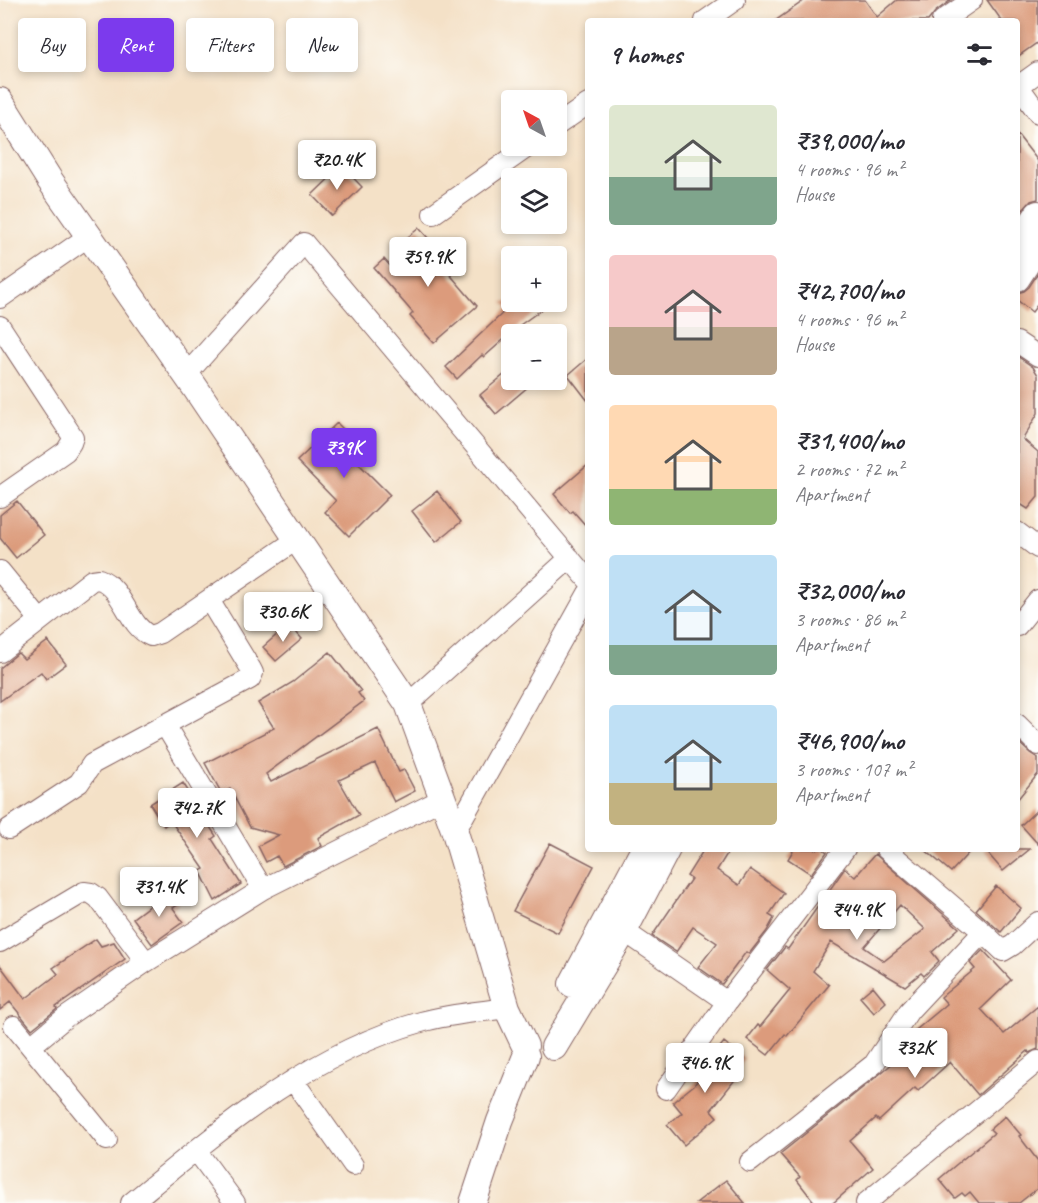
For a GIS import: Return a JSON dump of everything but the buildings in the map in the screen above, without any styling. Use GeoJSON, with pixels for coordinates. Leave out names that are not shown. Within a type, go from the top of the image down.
{"type":"FeatureCollection","features":[{"type":"Feature","properties":{"kind":"street"},"geometry":{"type":"LineString","coordinates":[[709,18],[735,0]]}},
{"type":"Feature","properties":{"kind":"street"},"geometry":{"type":"LineString","coordinates":[[947,18],[967,7]]}},
{"type":"Feature","properties":{"kind":"street"},"geometry":{"type":"LineString","coordinates":[[1020,84],[1038,72]]}},
{"type":"Feature","properties":{"kind":"street"},"geometry":{"type":"LineString","coordinates":[[1020,88],[1038,113]]}},
{"type":"Feature","properties":{"kind":"street"},"geometry":{"type":"LineString","coordinates":[[0,101],[50,179],[186,375],[408,704],[455,832],[507,1008],[537,1050]]}},
{"type":"Feature","properties":{"kind":"street"},"geometry":{"type":"LineString","coordinates":[[567,118],[585,106]]}},
{"type":"Feature","properties":{"kind":"street"},"geometry":{"type":"LineString","coordinates":[[433,214],[516,156]]}},
{"type":"Feature","properties":{"kind":"street"},"geometry":{"type":"LineString","coordinates":[[1020,267],[1029,233]]}},
{"type":"Feature","properties":{"kind":"street"},"geometry":{"type":"LineString","coordinates":[[0,298],[89,236]]}},
{"type":"Feature","properties":{"kind":"street"},"geometry":{"type":"LineString","coordinates":[[186,375],[304,243],[585,576]]}},
{"type":"Feature","properties":{"kind":"street"},"geometry":{"type":"LineString","coordinates":[[0,326],[73,437],[66,451],[0,497]]}},
{"type":"Feature","properties":{"kind":"street"},"geometry":{"type":"LineString","coordinates":[[1020,344],[1038,356]]}},
{"type":"Feature","properties":{"kind":"street"},"geometry":{"type":"LineString","coordinates":[[1020,534],[1038,548]]}},
{"type":"Feature","properties":{"kind":"street"},"geometry":{"type":"LineString","coordinates":[[0,652],[92,580],[99,579],[111,587],[140,628],[151,636],[159,633],[296,540]]}},
{"type":"Feature","properties":{"kind":"street"},"geometry":{"type":"LineString","coordinates":[[408,704],[570,558]]}},
{"type":"Feature","properties":{"kind":"street"},"geometry":{"type":"LineString","coordinates":[[0,571],[40,620]]}},
{"type":"Feature","properties":{"kind":"street"},"geometry":{"type":"LineString","coordinates":[[455,832],[585,598]]}},
{"type":"Feature","properties":{"kind":"street"},"geometry":{"type":"LineString","coordinates":[[9,829],[79,783],[92,764],[246,683],[253,673],[208,600]]}},
{"type":"Feature","properties":{"kind":"street"},"geometry":{"type":"LineString","coordinates":[[1020,622],[1038,600]]}},
{"type":"Feature","properties":{"kind":"street"},"geometry":{"type":"LineString","coordinates":[[165,725],[263,889]]}},
{"type":"Feature","properties":{"kind":"street"},"geometry":{"type":"LineString","coordinates":[[1020,727],[1038,745]]}},
{"type":"Feature","properties":{"kind":"street"},"geometry":{"type":"LineString","coordinates":[[31,1046],[66,1017],[146,962],[263,889],[442,799]]}},
{"type":"Feature","properties":{"kind":"street"},"geometry":{"type":"LineString","coordinates":[[587,975],[644,852]]}},
{"type":"Feature","properties":{"kind":"street"},"geometry":{"type":"LineString","coordinates":[[473,1203],[537,1050],[587,975],[624,932],[665,852]]}},
{"type":"Feature","properties":{"kind":"street"},"geometry":{"type":"LineString","coordinates":[[666,1089],[727,1002],[843,852]]}},
{"type":"Feature","properties":{"kind":"street"},"geometry":{"type":"LineString","coordinates":[[890,852],[1003,951],[1038,922]]}},
{"type":"Feature","properties":{"kind":"street"},"geometry":{"type":"LineString","coordinates":[[0,942],[84,892],[91,893],[98,898],[146,962]]}},
{"type":"Feature","properties":{"kind":"street"},"geometry":{"type":"LineString","coordinates":[[624,932],[727,1002]]}},
{"type":"Feature","properties":{"kind":"street"},"geometry":{"type":"LineString","coordinates":[[750,1162],[874,1064],[909,1011],[983,932]]}},
{"type":"Feature","properties":{"kind":"street"},"geometry":{"type":"LineString","coordinates":[[131,1203],[255,1105],[293,1080],[359,1045],[403,1028],[442,1018],[507,1008]]}},
{"type":"Feature","properties":{"kind":"street"},"geometry":{"type":"LineString","coordinates":[[14,1026],[107,1140]]}},
{"type":"Feature","properties":{"kind":"street"},"geometry":{"type":"LineString","coordinates":[[866,1203],[1038,1061]]}},
{"type":"Feature","properties":{"kind":"street"},"geometry":{"type":"LineString","coordinates":[[293,1080],[353,1165]]}},
{"type":"Feature","properties":{"kind":"street"},"geometry":{"type":"LineString","coordinates":[[489,1203],[498,1147]]}},
{"type":"Feature","properties":{"kind":"street"},"geometry":{"type":"LineString","coordinates":[[196,1150],[235,1203]]}}]}
